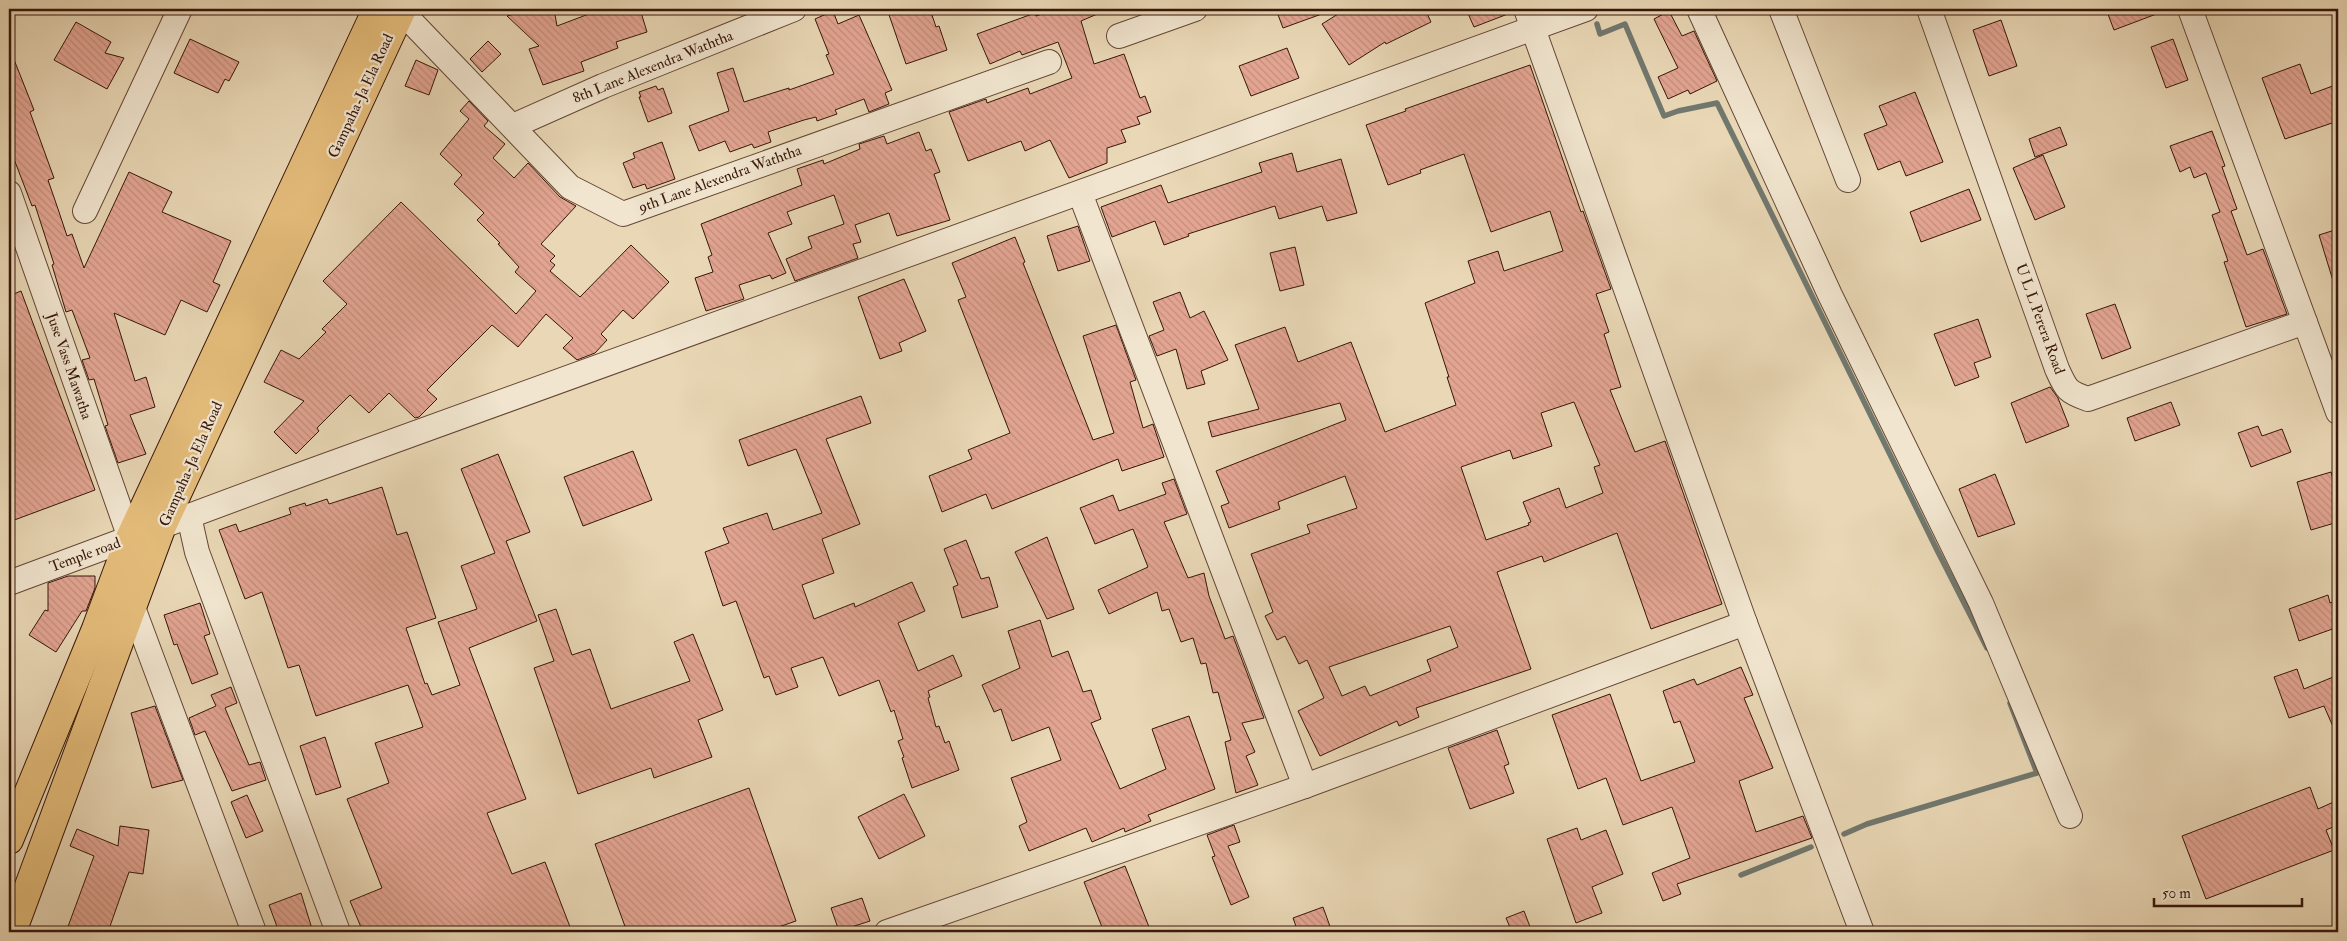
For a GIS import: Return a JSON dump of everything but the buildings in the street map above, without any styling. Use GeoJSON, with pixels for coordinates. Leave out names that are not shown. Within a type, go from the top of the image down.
{"type":"FeatureCollection","features":[{"type":"Feature","properties":{"kind":"highway","name":"Gampaha-Ja Ela Road"},"geometry":{"type":"LineString","coordinates":[[12,932],[162,526],[395,9]]}},
{"type":"Feature","properties":{"kind":"highway","name":"Gampaha-Ja Ela Road"},"geometry":{"type":"LineString","coordinates":[[9,840],[96,629],[130,538],[395,9]]}},
{"type":"Feature","properties":{"kind":"street"},"geometry":{"type":"LineString","coordinates":[[85,210],[180,9]]}},
{"type":"Feature","properties":{"kind":"street","name":"9th Lane Alexendra Waththa"},"geometry":{"type":"LineString","coordinates":[[395,9],[513,126],[570,187],[623,214],[1049,62]]}},
{"type":"Feature","properties":{"kind":"street","name":"8th Lane Alexendra Waththa"},"geometry":{"type":"LineString","coordinates":[[513,126],[603,86],[794,9]]}},
{"type":"Feature","properties":{"kind":"street"},"geometry":{"type":"LineString","coordinates":[[1119,36],[1195,9]]}},
{"type":"Feature","properties":{"kind":"street","name":"Temple road"},"geometry":{"type":"LineString","coordinates":[[9,583],[1434,65],[1529,18],[1586,9]]}},
{"type":"Feature","properties":{"kind":"street"},"geometry":{"type":"LineString","coordinates":[[1699,9],[1830,295],[1981,603],[2070,816]]}},
{"type":"Feature","properties":{"kind":"street"},"geometry":{"type":"LineString","coordinates":[[1781,9],[1848,180]]}},
{"type":"Feature","properties":{"kind":"street","name":"U L L Perera Road"},"geometry":{"type":"LineString","coordinates":[[1928,9],[2058,369],[2066,388],[2071,393],[2088,399],[2305,322]]}},
{"type":"Feature","properties":{"kind":"street"},"geometry":{"type":"LineString","coordinates":[[2190,9],[2338,412]]}},
{"type":"Feature","properties":{"kind":"street"},"geometry":{"type":"LineString","coordinates":[[1529,18],[1745,623],[1862,932]]}},
{"type":"Feature","properties":{"kind":"street"},"geometry":{"type":"LineString","coordinates":[[1080,193],[1305,786]]}},
{"type":"Feature","properties":{"kind":"street","name":"Juse Vass Mawatha"},"geometry":{"type":"LineString","coordinates":[[9,194],[130,538]]}},
{"type":"Feature","properties":{"kind":"street"},"geometry":{"type":"LineString","coordinates":[[189,516],[197,552],[338,932]]}},
{"type":"Feature","properties":{"kind":"street"},"geometry":{"type":"LineString","coordinates":[[132,605],[254,932]]}},
{"type":"Feature","properties":{"kind":"street"},"geometry":{"type":"LineString","coordinates":[[887,932],[1305,786],[1745,623]]}},
{"type":"Feature","properties":{"kind":"waterway"},"geometry":{"type":"LineString","coordinates":[[1597,24],[1600,34],[1625,24],[1664,116],[1678,111],[1717,103],[1987,648]]}},
{"type":"Feature","properties":{"kind":"waterway"},"geometry":{"type":"LineString","coordinates":[[1844,834],[1867,824],[2037,773],[2010,703]]}},
{"type":"Feature","properties":{"kind":"waterway"},"geometry":{"type":"LineString","coordinates":[[1741,875],[1811,847]]}}]}
